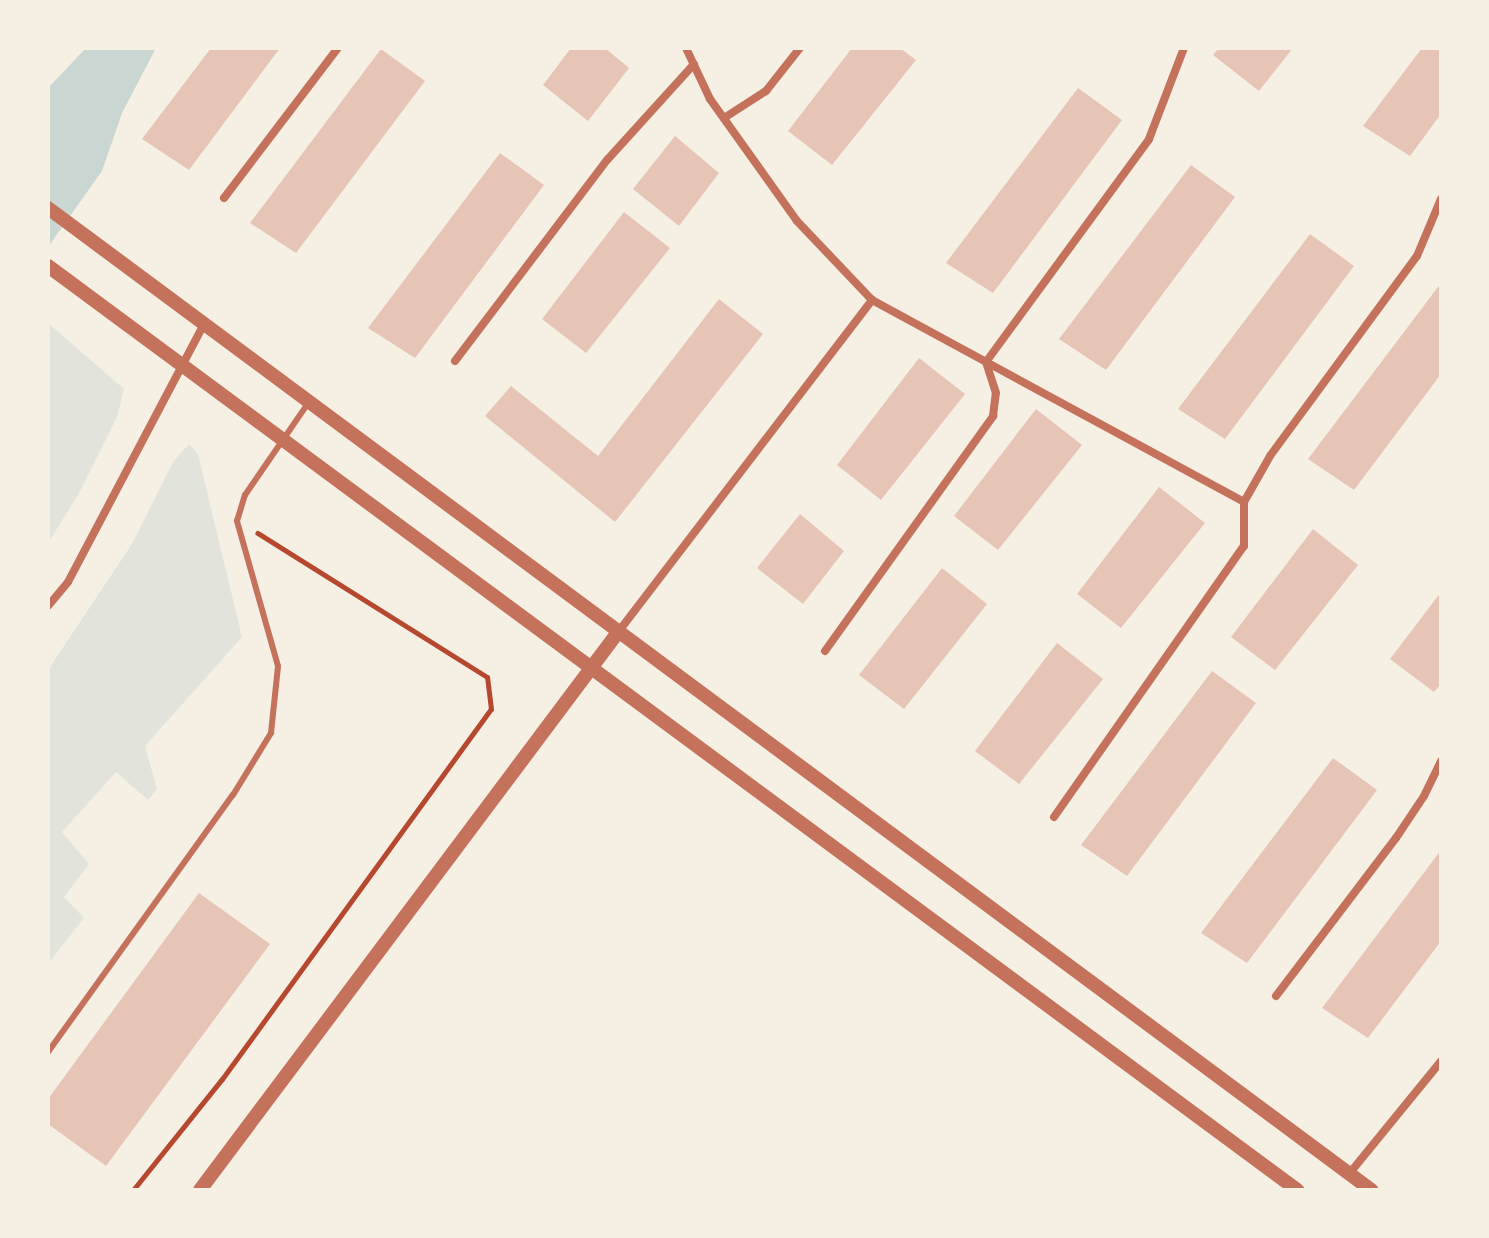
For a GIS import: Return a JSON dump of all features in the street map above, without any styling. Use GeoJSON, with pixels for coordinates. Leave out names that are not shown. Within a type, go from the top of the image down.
{"type":"FeatureCollection","features":[{"type":"Feature","properties":{"kind":"street"},"geometry":{"type":"LineString","coordinates":[[224,198],[338,48]]}},
{"type":"Feature","properties":{"kind":"street"},"geometry":{"type":"LineString","coordinates":[[686,48],[724,118],[797,221],[872,300],[1244,502]]}},
{"type":"Feature","properties":{"kind":"street"},"geometry":{"type":"LineString","coordinates":[[724,118],[766,91],[800,48]]}},
{"type":"Feature","properties":{"kind":"street"},"geometry":{"type":"LineString","coordinates":[[986,362],[1149,139],[1184,48]]}},
{"type":"Feature","properties":{"kind":"street"},"geometry":{"type":"LineString","coordinates":[[455,361],[608,159],[694,64]]}},
{"type":"Feature","properties":{"kind":"street"},"geometry":{"type":"LineString","coordinates":[[1054,817],[1244,546],[1244,502],[1270,456],[1417,256],[1441,199]]}},
{"type":"Feature","properties":{"kind":"street"},"geometry":{"type":"LineString","coordinates":[[48,208],[1371,1190]]}},
{"type":"Feature","properties":{"kind":"street"},"geometry":{"type":"LineString","coordinates":[[48,266],[1297,1190]]}},
{"type":"Feature","properties":{"kind":"street"},"geometry":{"type":"LineString","coordinates":[[200,1190],[619,631],[872,300]]}},
{"type":"Feature","properties":{"kind":"street"},"geometry":{"type":"LineString","coordinates":[[48,606],[68,582],[204,324]]}},
{"type":"Feature","properties":{"kind":"street"},"geometry":{"type":"LineString","coordinates":[[825,651],[993,416],[996,393],[986,362]]}},
{"type":"Feature","properties":{"kind":"street"},"geometry":{"type":"LineString","coordinates":[[1276,996],[1396,838],[1424,796],[1441,761]]}},
{"type":"Feature","properties":{"kind":"street"},"geometry":{"type":"LineString","coordinates":[[1349,1174],[1441,1061]]}},
{"type":"Feature","properties":{"kind":"lane"},"geometry":{"type":"LineString","coordinates":[[48,1052],[233,795],[271,733],[278,666],[237,521],[245,495],[309,402]]}},
{"type":"Feature","properties":{"kind":"path"},"geometry":{"type":"LineString","coordinates":[[133,1190],[222,1079],[491,709],[487,677],[237,521]]}},
{"type":"Feature","properties":{"kind":"shaded area"},"geometry":{"type":"Polygon","coordinates":[[[86,48],[156,48],[122,113],[102,171],[48,247],[48,88],[86,48]]]}},
{"type":"Feature","properties":{"kind":"shaded area"},"geometry":{"type":"Polygon","coordinates":[[[48,323],[124,389],[117,417],[78,495],[48,543],[48,323]]]}},
{"type":"Feature","properties":{"kind":"shaded area"},"geometry":{"type":"Polygon","coordinates":[[[189,444],[198,454],[242,637],[145,746],[157,789],[148,800],[116,772],[62,832],[89,864],[64,897],[84,918],[48,964],[48,670],[132,544],[173,462],[189,444]]]}},
{"type":"Feature","properties":{"kind":"building"},"geometry":{"type":"Polygon","coordinates":[[[211,48],[280,48],[189,170],[142,139],[211,48]]]}},
{"type":"Feature","properties":{"kind":"building"},"geometry":{"type":"Polygon","coordinates":[[[571,48],[605,48],[629,68],[588,121],[543,85],[571,48]]]}},
{"type":"Feature","properties":{"kind":"building"},"geometry":{"type":"Polygon","coordinates":[[[852,48],[900,48],[916,60],[832,165],[788,131],[852,48]]]}},
{"type":"Feature","properties":{"kind":"building"},"geometry":{"type":"Polygon","coordinates":[[[1219,48],[1293,48],[1259,91],[1213,55],[1219,48]]]}},
{"type":"Feature","properties":{"kind":"building"},"geometry":{"type":"Polygon","coordinates":[[[1422,48],[1441,48],[1441,114],[1410,156],[1363,126],[1422,48]]]}},
{"type":"Feature","properties":{"kind":"building"},"geometry":{"type":"Polygon","coordinates":[[[381,49],[425,81],[296,253],[250,223],[381,49]]]}},
{"type":"Feature","properties":{"kind":"building"},"geometry":{"type":"Polygon","coordinates":[[[1078,88],[1122,120],[993,293],[946,263],[1078,88]]]}},
{"type":"Feature","properties":{"kind":"building"},"geometry":{"type":"Polygon","coordinates":[[[675,136],[719,173],[679,226],[633,189],[675,136]]]}},
{"type":"Feature","properties":{"kind":"building"},"geometry":{"type":"Polygon","coordinates":[[[500,153],[544,185],[415,358],[368,328],[500,153]]]}},
{"type":"Feature","properties":{"kind":"building"},"geometry":{"type":"Polygon","coordinates":[[[1191,165],[1235,197],[1106,370],[1059,339],[1191,165]]]}},
{"type":"Feature","properties":{"kind":"building"},"geometry":{"type":"Polygon","coordinates":[[[624,212],[670,248],[586,353],[542,319],[624,212]]]}},
{"type":"Feature","properties":{"kind":"building"},"geometry":{"type":"Polygon","coordinates":[[[1310,234],[1354,266],[1225,439],[1178,409],[1310,234]]]}},
{"type":"Feature","properties":{"kind":"building"},"geometry":{"type":"Polygon","coordinates":[[[1441,283],[1441,374],[1354,490],[1308,459],[1441,283]]]}},
{"type":"Feature","properties":{"kind":"building"},"geometry":{"type":"Polygon","coordinates":[[[719,299],[763,334],[615,522],[485,416],[511,386],[598,456],[719,299]]]}},
{"type":"Feature","properties":{"kind":"building"},"geometry":{"type":"Polygon","coordinates":[[[919,358],[965,394],[881,500],[837,465],[919,358]]]}},
{"type":"Feature","properties":{"kind":"building"},"geometry":{"type":"Polygon","coordinates":[[[1036,409],[1082,445],[998,550],[954,516],[1036,409]]]}},
{"type":"Feature","properties":{"kind":"building"},"geometry":{"type":"Polygon","coordinates":[[[1159,487],[1205,523],[1121,628],[1077,594],[1159,487]]]}},
{"type":"Feature","properties":{"kind":"building"},"geometry":{"type":"Polygon","coordinates":[[[800,514],[844,551],[803,604],[757,568],[800,514]]]}},
{"type":"Feature","properties":{"kind":"building"},"geometry":{"type":"Polygon","coordinates":[[[1313,529],[1358,565],[1275,670],[1231,637],[1313,529]]]}},
{"type":"Feature","properties":{"kind":"building"},"geometry":{"type":"Polygon","coordinates":[[[942,568],[987,604],[904,709],[859,675],[942,568]]]}},
{"type":"Feature","properties":{"kind":"building"},"geometry":{"type":"Polygon","coordinates":[[[1441,592],[1441,684],[1434,692],[1390,659],[1441,592]]]}},
{"type":"Feature","properties":{"kind":"building"},"geometry":{"type":"Polygon","coordinates":[[[1057,643],[1103,679],[1019,784],[975,751],[1057,643]]]}},
{"type":"Feature","properties":{"kind":"building"},"geometry":{"type":"Polygon","coordinates":[[[1212,671],[1256,703],[1127,876],[1081,845],[1212,671]]]}},
{"type":"Feature","properties":{"kind":"building"},"geometry":{"type":"Polygon","coordinates":[[[1333,758],[1377,790],[1247,963],[1201,933],[1333,758]]]}},
{"type":"Feature","properties":{"kind":"building"},"geometry":{"type":"Polygon","coordinates":[[[1441,850],[1441,941],[1368,1038],[1322,1008],[1441,850]]]}},
{"type":"Feature","properties":{"kind":"building"},"geometry":{"type":"Polygon","coordinates":[[[199,893],[270,944],[106,1166],[48,1124],[48,1099],[199,893]]]}}]}
